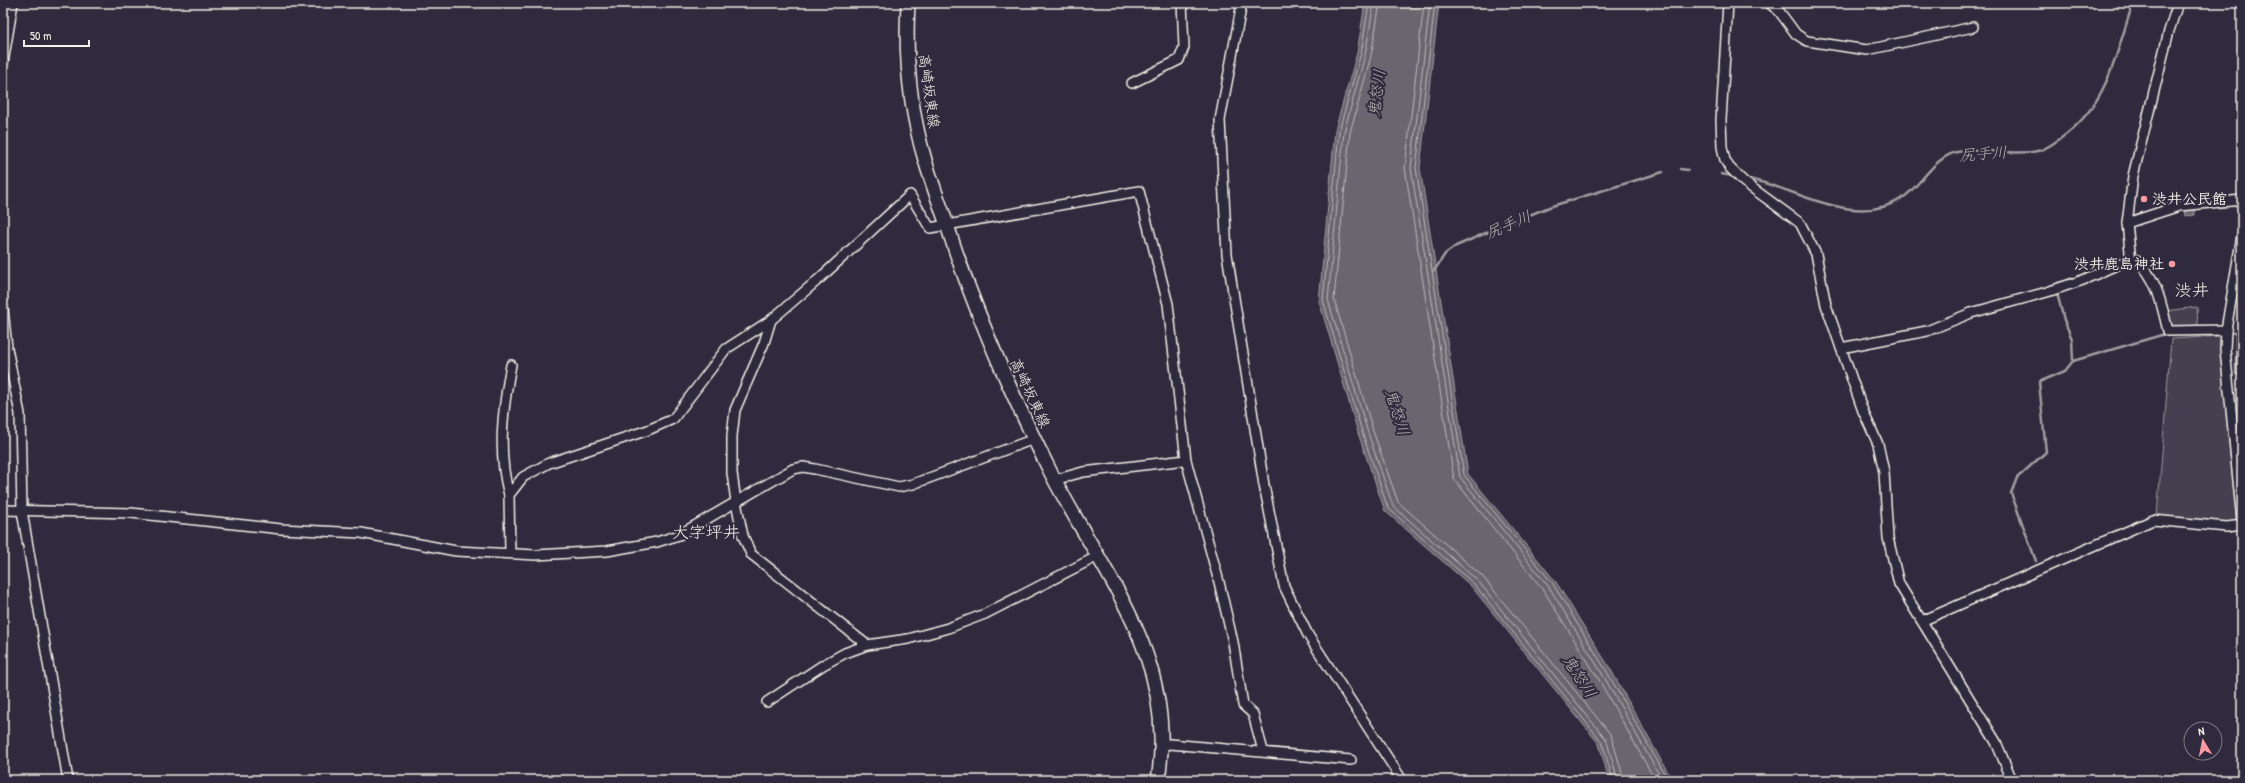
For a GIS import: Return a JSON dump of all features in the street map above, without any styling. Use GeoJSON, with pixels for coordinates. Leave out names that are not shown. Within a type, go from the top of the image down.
{"type":"FeatureCollection","features":[{"type":"Feature","properties":{"kind":"main road","name":"高崎坂東線"},"geometry":{"type":"LineString","coordinates":[[908,3],[907,45],[914,108],[924,159],[984,330],[1054,480],[1137,627],[1148,654],[1157,691],[1162,745],[1158,780]]}},
{"type":"Feature","properties":{"kind":"street"},"geometry":{"type":"LineString","coordinates":[[3,63],[6,14],[13,3]]}},
{"type":"Feature","properties":{"kind":"street"},"geometry":{"type":"LineString","coordinates":[[1132,84],[1179,60],[1184,47],[1182,3]]}},
{"type":"Feature","properties":{"kind":"street"},"geometry":{"type":"LineString","coordinates":[[1242,3],[1220,120],[1227,254],[1264,485],[1284,586],[1308,635],[1402,780]]}},
{"type":"Feature","properties":{"kind":"street"},"geometry":{"type":"LineString","coordinates":[[1728,3],[1721,140],[1725,160],[1744,182],[1800,223],[1816,254],[1826,305],[1863,411],[1878,444],[1884,472],[1888,538],[1899,584],[1996,742],[2012,780]]}},
{"type":"Feature","properties":{"kind":"street"},"geometry":{"type":"LineString","coordinates":[[1769,3],[1779,11],[1796,34],[1807,41],[1867,50],[1973,27]]}},
{"type":"Feature","properties":{"kind":"street"},"geometry":{"type":"LineString","coordinates":[[2131,261],[2127,223],[2137,156],[2146,127],[2169,31],[2178,3]]}},
{"type":"Feature","properties":{"kind":"street"},"geometry":{"type":"LineString","coordinates":[[509,495],[523,478],[549,463],[648,430],[673,419],[726,349],[771,320],[819,279],[910,195],[930,228],[1139,191],[1168,304],[1186,460],[1219,582],[1233,642],[1243,705],[1253,714],[1263,751]]}},
{"type":"Feature","properties":{"kind":"street"},"geometry":{"type":"LineString","coordinates":[[2127,223],[2179,206],[2242,200]]}},
{"type":"Feature","properties":{"kind":"street"},"geometry":{"type":"LineString","coordinates":[[2242,235],[2226,330],[2225,349],[2242,521]]}},
{"type":"Feature","properties":{"kind":"street"},"geometry":{"type":"LineString","coordinates":[[1841,348],[1928,331],[1971,313],[2047,292],[2083,280],[2121,263],[2137,260],[2149,271],[2156,288],[2168,331],[2226,330]]}},
{"type":"Feature","properties":{"kind":"street"},"geometry":{"type":"LineString","coordinates":[[3,308],[7,348],[20,414],[22,511],[68,780]]}},
{"type":"Feature","properties":{"kind":"street"},"geometry":{"type":"LineString","coordinates":[[771,320],[764,343],[735,410],[732,473],[743,536],[751,554],[867,645]]}},
{"type":"Feature","properties":{"kind":"street"},"geometry":{"type":"LineString","coordinates":[[510,554],[509,495],[504,477],[501,446],[505,395],[511,365]]}},
{"type":"Feature","properties":{"kind":"street"},"geometry":{"type":"LineString","coordinates":[[3,510],[131,513],[206,523],[361,533],[456,551],[536,555],[608,551],[657,542],[679,534],[699,525],[793,469],[803,467],[815,469],[899,487],[913,484],[1034,439]]}},
{"type":"Feature","properties":{"kind":"street"},"geometry":{"type":"LineString","coordinates":[[1054,480],[1083,472],[1186,460]]}},
{"type":"Feature","properties":{"kind":"street"},"geometry":{"type":"LineString","coordinates":[[1922,621],[2153,520],[2227,527],[2242,525]]}},
{"type":"Feature","properties":{"kind":"street"},"geometry":{"type":"LineString","coordinates":[[768,702],[823,665],[867,645],[908,639],[948,628],[977,617],[1098,556]]}},
{"type":"Feature","properties":{"kind":"street"},"geometry":{"type":"LineString","coordinates":[[1162,745],[1170,744],[1263,751],[1351,760]]}},
{"type":"Feature","properties":{"kind":"shaded area"},"geometry":{"type":"Polygon","coordinates":[[[2197,307],[2198,328],[2172,328],[2165,311],[2197,307]]]}},
{"type":"Feature","properties":{"kind":"shaded area"},"geometry":{"type":"Polygon","coordinates":[[[2221,336],[2220,349],[2237,523],[2226,524],[2157,516],[2171,339],[2221,336]]]}},
{"type":"Feature","properties":{"kind":"water","name":"鬼怒川"},"geometry":{"type":"Polygon","coordinates":[[[1365,3],[1439,3],[1420,168],[1468,474],[1556,582],[1611,670],[1672,780],[1609,780],[1599,744],[1471,586],[1385,511],[1359,436],[1319,301],[1335,130],[1357,53],[1365,3]]]}},
{"type":"Feature","properties":{"kind":"water"},"geometry":{"type":"Polygon","coordinates":[[[2195,206],[2195,215],[2185,216],[2184,207],[2195,206]]]}},
{"type":"Feature","properties":{"kind":"waterway","name":"尻手川"},"geometry":{"type":"LineString","coordinates":[[1744,178],[1824,203],[1845,208],[1865,210],[1885,206],[1904,197],[1911,192],[1942,159],[1957,152],[1978,151],[2021,153],[2042,150],[2063,137],[2080,122],[2093,105],[2104,87],[2112,68],[2133,3]]}},
{"type":"Feature","properties":{"kind":"waterway","name":"尻手川"},"geometry":{"type":"LineString","coordinates":[[1680,169],[1688,170]]}},
{"type":"Feature","properties":{"kind":"waterway","name":"尻手川"},"geometry":{"type":"LineString","coordinates":[[1434,271],[1445,254],[1456,246],[1509,223],[1552,206],[1663,172]]}},
{"type":"Feature","properties":{"kind":"waterway","name":"尻手川"},"geometry":{"type":"LineString","coordinates":[[1721,174],[1733,176]]}},
{"type":"Feature","properties":{"kind":"waterway"},"geometry":{"type":"LineString","coordinates":[[2036,561],[2011,493],[2017,478],[2046,452],[2039,382],[2065,371],[2073,361],[2072,339],[2064,320],[2057,293],[2059,292]]}},
{"type":"Feature","properties":{"kind":"waterway"},"geometry":{"type":"LineString","coordinates":[[2233,333],[2236,333],[2236,374],[2242,375]]}},
{"type":"Feature","properties":{"kind":"waterway"},"geometry":{"type":"LineString","coordinates":[[2073,361],[2165,334]]}},
{"type":"Feature","properties":{"kind":"place","name":"渋井公民館"},"geometry":{"type":"Point","coordinates":[2144,199]}},
{"type":"Feature","properties":{"kind":"place","name":"渋井鹿島神社"},"geometry":{"type":"Point","coordinates":[2172,264]}},
{"type":"Feature","properties":{"kind":"district","name":"渋井"},"geometry":{"type":"Point","coordinates":[2192,290]}},
{"type":"Feature","properties":{"kind":"district","name":"大字坪井"},"geometry":{"type":"Point","coordinates":[706,532]}}]}
